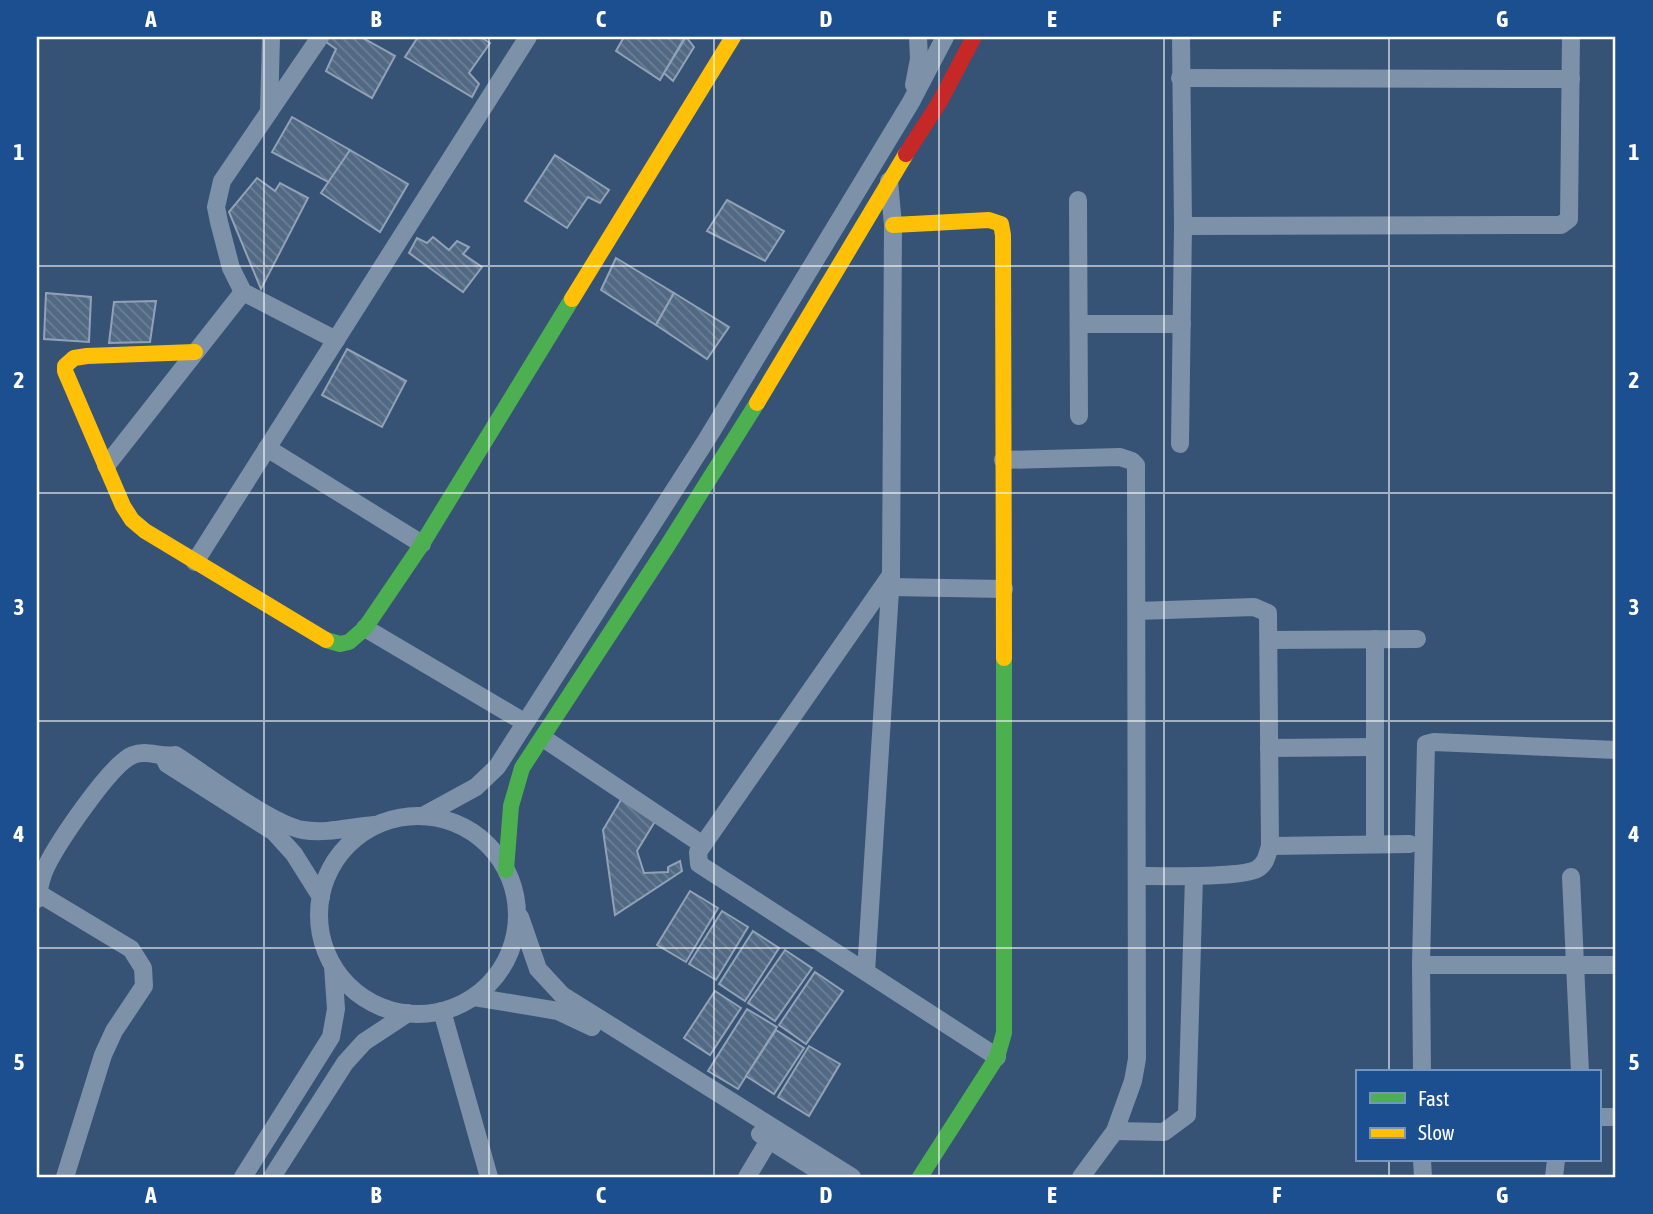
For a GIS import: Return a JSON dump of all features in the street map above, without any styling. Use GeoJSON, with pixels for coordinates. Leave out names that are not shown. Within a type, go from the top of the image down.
{"type":"FeatureCollection","features":[{"type":"Feature","properties":{"kind":"street"},"geometry":{"type":"LineString","coordinates":[[269,112],[271,37]]}},
{"type":"Feature","properties":{"kind":"street"},"geometry":{"type":"LineString","coordinates":[[320,37],[222,181],[216,206],[231,268],[243,292],[336,340]]}},
{"type":"Feature","properties":{"kind":"street"},"geometry":{"type":"LineString","coordinates":[[195,562],[528,37]]}},
{"type":"Feature","properties":{"kind":"street"},"geometry":{"type":"LineString","coordinates":[[195,352],[87,356],[68,362],[65,372],[123,506],[137,525],[195,562],[335,644],[348,644],[359,637],[422,544],[733,37]]}},
{"type":"Feature","properties":{"kind":"street"},"geometry":{"type":"LineString","coordinates":[[914,97],[919,60],[918,37]]}},
{"type":"Feature","properties":{"kind":"street"},"geometry":{"type":"LineString","coordinates":[[423,816],[476,787],[497,767],[707,439],[914,97],[945,37]]}},
{"type":"Feature","properties":{"kind":"street"},"geometry":{"type":"LineString","coordinates":[[506,870],[508,810],[512,791],[522,768],[681,525],[773,377],[889,181],[939,103],[974,37]]}},
{"type":"Feature","properties":{"kind":"street"},"geometry":{"type":"LineString","coordinates":[[1180,444],[1183,226],[1181,37]]}},
{"type":"Feature","properties":{"kind":"street"},"geometry":{"type":"LineString","coordinates":[[1183,226],[1561,225],[1569,219],[1571,37]]}},
{"type":"Feature","properties":{"kind":"street"},"geometry":{"type":"LineString","coordinates":[[1180,78],[1571,79]]}},
{"type":"Feature","properties":{"kind":"street"},"geometry":{"type":"LineString","coordinates":[[914,97],[939,103]]}},
{"type":"Feature","properties":{"kind":"street"},"geometry":{"type":"LineString","coordinates":[[866,971],[890,581],[893,225],[889,181]]}},
{"type":"Feature","properties":{"kind":"street"},"geometry":{"type":"LineString","coordinates":[[1079,200],[1079,416]]}},
{"type":"Feature","properties":{"kind":"street"},"geometry":{"type":"LineString","coordinates":[[893,225],[989,220],[1001,224],[1004,1033],[998,1057],[920,1177]]}},
{"type":"Feature","properties":{"kind":"street"},"geometry":{"type":"LineString","coordinates":[[106,466],[243,292]]}},
{"type":"Feature","properties":{"kind":"street"},"geometry":{"type":"LineString","coordinates":[[1079,324],[1182,324]]}},
{"type":"Feature","properties":{"kind":"street"},"geometry":{"type":"LineString","coordinates":[[267,448],[422,544]]}},
{"type":"Feature","properties":{"kind":"street"},"geometry":{"type":"LineString","coordinates":[[1003,460],[1120,457],[1136,465],[1137,1059],[1122,1116],[1115,1131],[1081,1177]]}},
{"type":"Feature","properties":{"kind":"street"},"geometry":{"type":"LineString","coordinates":[[890,581],[1004,589]]}},
{"type":"Feature","properties":{"kind":"street"},"geometry":{"type":"LineString","coordinates":[[890,581],[697,857],[699,864],[705,869],[998,1057]]}},
{"type":"Feature","properties":{"kind":"street"},"geometry":{"type":"LineString","coordinates":[[1137,611],[1254,607],[1268,613],[1270,846],[1265,862],[1255,870],[1194,876],[1137,876]]}},
{"type":"Feature","properties":{"kind":"street"},"geometry":{"type":"LineString","coordinates":[[365,628],[524,722]]}},
{"type":"Feature","properties":{"kind":"street"},"geometry":{"type":"LineString","coordinates":[[1375,639],[1376,844]]}},
{"type":"Feature","properties":{"kind":"street"},"geometry":{"type":"LineString","coordinates":[[1269,640],[1418,639]]}},
{"type":"Feature","properties":{"kind":"street"},"geometry":{"type":"LineString","coordinates":[[542,738],[703,845]]}},
{"type":"Feature","properties":{"kind":"street"},"geometry":{"type":"LineString","coordinates":[[1422,1070],[1425,746],[1428,743],[1616,750]]}},
{"type":"Feature","properties":{"kind":"street"},"geometry":{"type":"LineString","coordinates":[[1269,748],[1375,747]]}},
{"type":"Feature","properties":{"kind":"street"},"geometry":{"type":"LineString","coordinates":[[65,1177],[103,1055],[114,1031],[144,986],[143,968],[131,949],[37,896],[46,866],[114,769],[134,754],[153,753],[164,757],[175,755],[250,804],[299,830],[377,825],[400,818],[423,816],[456,824],[472,832],[491,849],[506,870],[516,896],[517,910],[515,935],[507,959],[487,986],[474,997],[442,1011],[408,1013],[390,1010],[365,998],[344,980],[334,966],[321,933],[321,897],[326,879],[335,862],[361,834],[377,825]]}},
{"type":"Feature","properties":{"kind":"street"},"geometry":{"type":"LineString","coordinates":[[164,757],[167,764],[274,832],[294,854],[321,897]]}},
{"type":"Feature","properties":{"kind":"street"},"geometry":{"type":"LineString","coordinates":[[1270,846],[1410,844]]}},
{"type":"Feature","properties":{"kind":"street"},"geometry":{"type":"LineString","coordinates":[[1115,1131],[1164,1132],[1187,1115],[1194,876]]}},
{"type":"Feature","properties":{"kind":"street"},"geometry":{"type":"LineString","coordinates":[[1571,877],[1580,1070]]}},
{"type":"Feature","properties":{"kind":"street"},"geometry":{"type":"LineString","coordinates":[[517,910],[538,969],[562,995],[772,1135],[828,1177]]}},
{"type":"Feature","properties":{"kind":"street"},"geometry":{"type":"LineString","coordinates":[[1421,965],[1616,965]]}},
{"type":"Feature","properties":{"kind":"street"},"geometry":{"type":"LineString","coordinates":[[243,1177],[331,1037],[337,1009],[334,966]]}},
{"type":"Feature","properties":{"kind":"street"},"geometry":{"type":"LineString","coordinates":[[474,997],[530,1005],[571,1015],[772,1135],[852,1177]]}},
{"type":"Feature","properties":{"kind":"street"},"geometry":{"type":"LineString","coordinates":[[442,1011],[489,1177]]}},
{"type":"Feature","properties":{"kind":"street"},"geometry":{"type":"LineString","coordinates":[[272,1177],[345,1063],[365,1042],[408,1013]]}},
{"type":"Feature","properties":{"kind":"street"},"geometry":{"type":"LineString","coordinates":[[747,1177],[772,1135]]}},
{"type":"Feature","properties":{"kind":"building"},"geometry":{"type":"Polygon","coordinates":[[[329,37],[361,37],[395,56],[372,98],[326,71],[336,49],[326,42],[329,37]]]}},
{"type":"Feature","properties":{"kind":"building"},"geometry":{"type":"Polygon","coordinates":[[[418,37],[480,37],[490,43],[469,73],[479,84],[472,97],[405,57],[418,37]]]}},
{"type":"Feature","properties":{"kind":"building"},"geometry":{"type":"Polygon","coordinates":[[[624,37],[685,37],[660,80],[616,51],[624,37]]]}},
{"type":"Feature","properties":{"kind":"building"},"geometry":{"type":"Polygon","coordinates":[[[686,37],[694,47],[673,81],[664,73],[686,37]]]}},
{"type":"Feature","properties":{"kind":"building"},"geometry":{"type":"Polygon","coordinates":[[[292,117],[350,150],[330,183],[272,152],[292,117]]]}},
{"type":"Feature","properties":{"kind":"building"},"geometry":{"type":"Polygon","coordinates":[[[350,150],[408,184],[380,232],[321,193],[350,150]]]}},
{"type":"Feature","properties":{"kind":"building"},"geometry":{"type":"Polygon","coordinates":[[[555,155],[609,190],[600,203],[588,197],[567,228],[525,201],[555,155]]]}},
{"type":"Feature","properties":{"kind":"building"},"geometry":{"type":"Polygon","coordinates":[[[257,178],[275,191],[280,183],[308,198],[261,289],[229,212],[257,178]]]}},
{"type":"Feature","properties":{"kind":"building"},"geometry":{"type":"Polygon","coordinates":[[[727,200],[784,231],[765,261],[707,231],[727,200]]]}},
{"type":"Feature","properties":{"kind":"building"},"geometry":{"type":"Polygon","coordinates":[[[433,237],[449,250],[457,241],[469,247],[463,254],[482,267],[463,292],[409,253],[417,238],[427,243],[433,237]]]}},
{"type":"Feature","properties":{"kind":"building"},"geometry":{"type":"Polygon","coordinates":[[[616,258],[674,293],[656,325],[601,290],[616,258]]]}},
{"type":"Feature","properties":{"kind":"building"},"geometry":{"type":"Polygon","coordinates":[[[46,293],[91,297],[89,342],[44,339],[46,293]]]}},
{"type":"Feature","properties":{"kind":"building"},"geometry":{"type":"Polygon","coordinates":[[[674,293],[729,327],[707,359],[656,325],[674,293]]]}},
{"type":"Feature","properties":{"kind":"building"},"geometry":{"type":"Polygon","coordinates":[[[156,301],[150,342],[109,343],[114,302],[156,301]]]}},
{"type":"Feature","properties":{"kind":"building"},"geometry":{"type":"Polygon","coordinates":[[[347,349],[406,381],[382,427],[322,395],[347,349]]]}},
{"type":"Feature","properties":{"kind":"building"},"geometry":{"type":"Polygon","coordinates":[[[622,798],[657,818],[637,851],[644,873],[668,872],[668,867],[680,861],[682,871],[615,915],[603,830],[622,798]]]}},
{"type":"Feature","properties":{"kind":"building"},"geometry":{"type":"Polygon","coordinates":[[[690,891],[718,908],[686,962],[657,945],[690,891]]]}},
{"type":"Feature","properties":{"kind":"building"},"geometry":{"type":"Polygon","coordinates":[[[722,911],[748,927],[716,980],[689,964],[722,911]]]}},
{"type":"Feature","properties":{"kind":"building"},"geometry":{"type":"Polygon","coordinates":[[[753,931],[779,948],[745,1001],[719,984],[753,931]]]}},
{"type":"Feature","properties":{"kind":"building"},"geometry":{"type":"Polygon","coordinates":[[[785,950],[812,968],[775,1021],[748,1003],[785,950]]]}},
{"type":"Feature","properties":{"kind":"building"},"geometry":{"type":"Polygon","coordinates":[[[815,972],[843,991],[806,1044],[779,1025],[815,972]]]}},
{"type":"Feature","properties":{"kind":"building"},"geometry":{"type":"Polygon","coordinates":[[[715,991],[741,1008],[710,1055],[684,1038],[715,991]]]}},
{"type":"Feature","properties":{"kind":"building"},"geometry":{"type":"Polygon","coordinates":[[[747,1009],[777,1027],[738,1089],[708,1071],[747,1009]]]}},
{"type":"Feature","properties":{"kind":"building"},"geometry":{"type":"Polygon","coordinates":[[[776,1030],[804,1048],[774,1094],[746,1076],[776,1030]]]}},
{"type":"Feature","properties":{"kind":"building"},"geometry":{"type":"Polygon","coordinates":[[[809,1046],[840,1064],[809,1116],[778,1097],[809,1046]]]}},
{"type":"Feature","properties":{"kind":"traffic: fast"},"geometry":{"type":"LineString","coordinates":[[326,640],[340,644],[349,642],[365,628],[422,544],[572,299]]}},
{"type":"Feature","properties":{"kind":"traffic: fast"},"geometry":{"type":"LineString","coordinates":[[506,870],[511,806],[522,768],[757,403]]}},
{"type":"Feature","properties":{"kind":"traffic: fast"},"geometry":{"type":"LineString","coordinates":[[920,1177],[997,1057],[1004,1033],[1004,658]]}},
{"type":"Feature","properties":{"kind":"traffic: slow"},"geometry":{"type":"LineString","coordinates":[[572,299],[733,37]]}},
{"type":"Feature","properties":{"kind":"traffic: slow"},"geometry":{"type":"LineString","coordinates":[[757,403],[906,154]]}},
{"type":"Feature","properties":{"kind":"traffic: slow"},"geometry":{"type":"LineString","coordinates":[[893,225],[989,220],[1001,224],[1004,658]]}},
{"type":"Feature","properties":{"kind":"traffic: slow"},"geometry":{"type":"LineString","coordinates":[[195,352],[87,356],[74,358],[65,366],[65,371],[123,506],[132,520],[145,531],[326,640]]}},
{"type":"Feature","properties":{"kind":"traffic: jam"},"geometry":{"type":"LineString","coordinates":[[906,154],[939,103],[974,37]]}}]}
